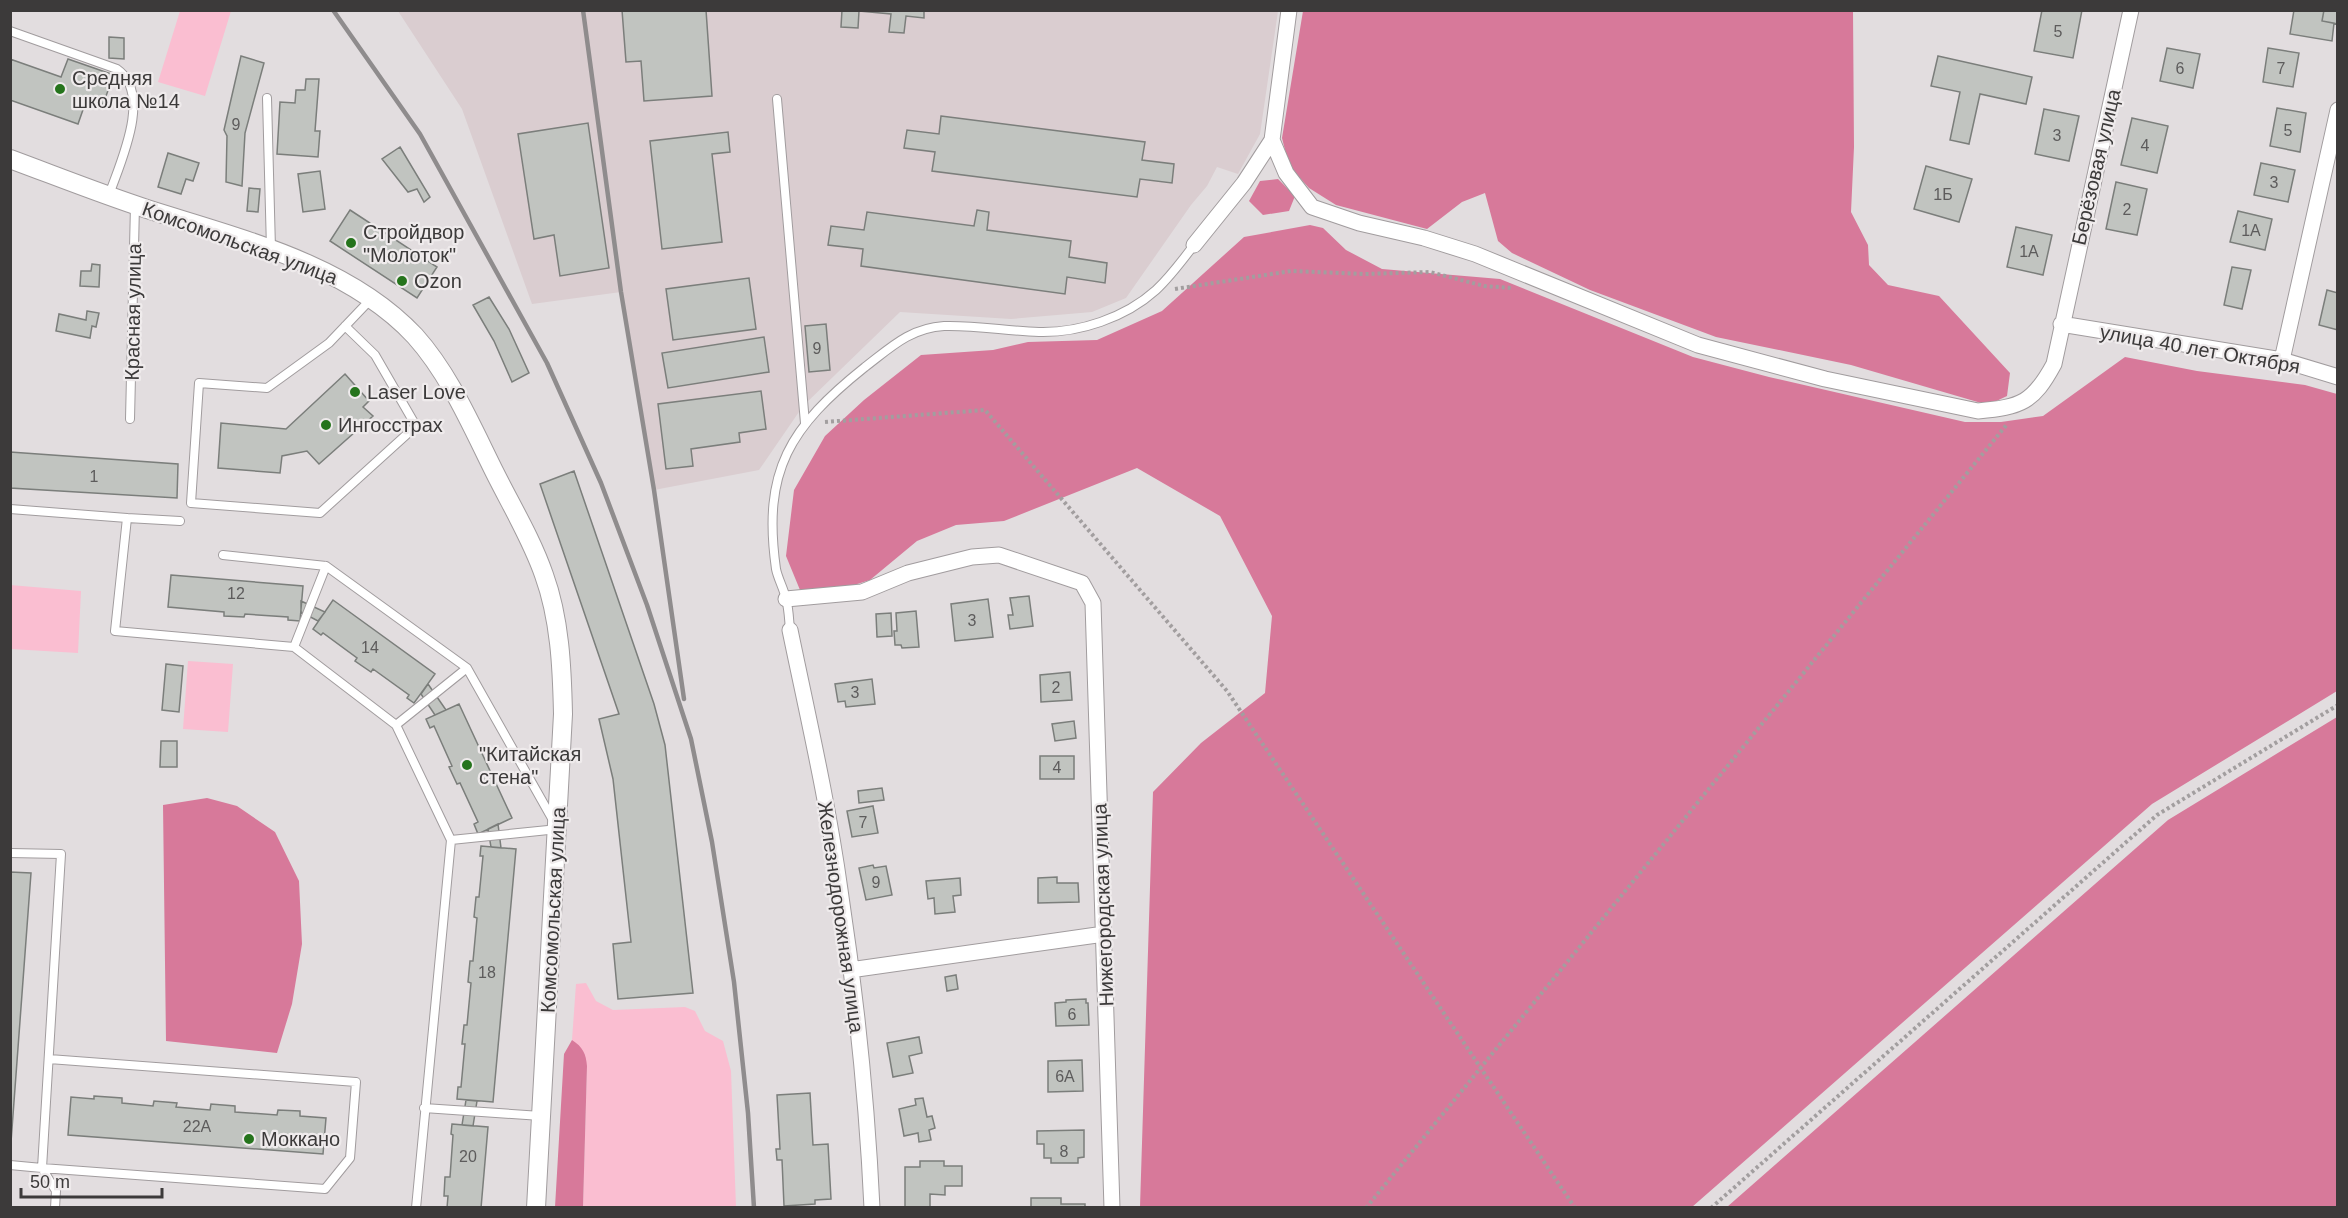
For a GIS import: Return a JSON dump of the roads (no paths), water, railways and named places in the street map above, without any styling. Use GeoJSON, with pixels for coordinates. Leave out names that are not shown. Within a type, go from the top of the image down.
{"type":"FeatureCollection","features":[{"type":"Feature","properties":{"kind":"street"},"geometry":{"type":"LineString","coordinates":[[1194,245],[1244,183],[1272,140],[1289,10]]}},
{"type":"Feature","properties":{"kind":"street","name":"Берёзовая улица"},"geometry":{"type":"LineString","coordinates":[[1272,140],[1286,173],[1311,207],[1359,223],[1424,238],[1475,254],[1698,345],[1826,378],[1978,411],[2003,409],[2025,402],[2043,385],[2054,364],[2131,10]]}},
{"type":"Feature","properties":{"kind":"street"},"geometry":{"type":"LineString","coordinates":[[2282,360],[2337,110]]}},
{"type":"Feature","properties":{"kind":"street","name":"Комсомольская улица"},"geometry":{"type":"LineString","coordinates":[[10,159],[135,205],[272,251],[334,276],[372,298],[415,337],[448,384],[520,524],[544,576],[557,632],[563,714],[536,1208]]}},
{"type":"Feature","properties":{"kind":"street","name":"улица 40 лет Октября"},"geometry":{"type":"LineString","coordinates":[[2061,324],[2282,360],[2337,377]]}},
{"type":"Feature","properties":{"kind":"street","name":"Нижегородская улица"},"geometry":{"type":"LineString","coordinates":[[786,599],[862,592],[908,573],[972,557],[999,555],[1082,583],[1093,603],[1112,1208]]}},
{"type":"Feature","properties":{"kind":"street","name":"Железнодорожная улица"},"geometry":{"type":"LineString","coordinates":[[790,630],[824,791],[840,890],[861,1063],[872,1208]]}},
{"type":"Feature","properties":{"kind":"street"},"geometry":{"type":"LineString","coordinates":[[850,970],[1104,934]]}},
{"type":"Feature","properties":{"kind":"lane"},"geometry":{"type":"LineString","coordinates":[[10,31],[117,69],[127,80],[131,91],[134,122],[109,195]]}},
{"type":"Feature","properties":{"kind":"lane"},"geometry":{"type":"LineString","coordinates":[[267,98],[272,251]]}},
{"type":"Feature","properties":{"kind":"lane"},"geometry":{"type":"LineString","coordinates":[[777,99],[805,423]]}},
{"type":"Feature","properties":{"kind":"lane","name":"Красная улица"},"geometry":{"type":"LineString","coordinates":[[130,419],[135,205]]}},
{"type":"Feature","properties":{"kind":"lane"},"geometry":{"type":"LineString","coordinates":[[790,630],[786,599],[777,573],[773,543],[771,521],[773,494],[790,443],[805,423],[847,381],[913,332],[942,326],[1041,332],[1079,330],[1118,315],[1154,292],[1194,245]]}},
{"type":"Feature","properties":{"kind":"lane"},"geometry":{"type":"LineString","coordinates":[[345,326],[375,355],[416,426],[320,513],[191,503],[199,383],[267,388],[329,344],[345,326],[372,298]]}},
{"type":"Feature","properties":{"kind":"lane"},"geometry":{"type":"LineString","coordinates":[[10,509],[180,521]]}},
{"type":"Feature","properties":{"kind":"lane"},"geometry":{"type":"LineString","coordinates":[[127,518],[115,632],[294,647],[396,725],[451,840],[416,1208]]}},
{"type":"Feature","properties":{"kind":"lane"},"geometry":{"type":"LineString","coordinates":[[223,555],[326,566],[467,668],[558,829],[451,840]]}},
{"type":"Feature","properties":{"kind":"lane"},"geometry":{"type":"LineString","coordinates":[[294,647],[326,566]]}},
{"type":"Feature","properties":{"kind":"lane"},"geometry":{"type":"LineString","coordinates":[[396,725],[467,668]]}},
{"type":"Feature","properties":{"kind":"lane"},"geometry":{"type":"LineString","coordinates":[[10,852],[61,854],[42,1168],[56,1191],[55,1208]]}},
{"type":"Feature","properties":{"kind":"lane"},"geometry":{"type":"LineString","coordinates":[[10,1165],[325,1189],[350,1158],[356,1082],[49,1059]]}},
{"type":"Feature","properties":{"kind":"lane"},"geometry":{"type":"LineString","coordinates":[[424,1108],[541,1116]]}},
{"type":"Feature","properties":{"kind":"railway"},"geometry":{"type":"LineString","coordinates":[[333,10],[420,134],[547,363],[601,483],[647,605],[691,739],[712,842],[734,982],[748,1113],[754,1208]]}},
{"type":"Feature","properties":{"kind":"railway"},"geometry":{"type":"LineString","coordinates":[[583,10],[621,292],[654,490],[684,699]]}},
{"type":"Feature","properties":{"kind":"place","name":"Средняя школа №14"},"geometry":{"type":"Point","coordinates":[60,89]}},
{"type":"Feature","properties":{"kind":"place","name":"Стройдвор \"Молоток\""},"geometry":{"type":"Point","coordinates":[351,243]}},
{"type":"Feature","properties":{"kind":"place","name":"Ozon"},"geometry":{"type":"Point","coordinates":[402,281]}},
{"type":"Feature","properties":{"kind":"place","name":"Laser Love"},"geometry":{"type":"Point","coordinates":[355,392]}},
{"type":"Feature","properties":{"kind":"place","name":"Ингосстрах"},"geometry":{"type":"Point","coordinates":[326,425]}},
{"type":"Feature","properties":{"kind":"place","name":"\"Китайская стена\""},"geometry":{"type":"Point","coordinates":[467,765]}},
{"type":"Feature","properties":{"kind":"place","name":"Моккано"},"geometry":{"type":"Point","coordinates":[249,1139]}}]}
